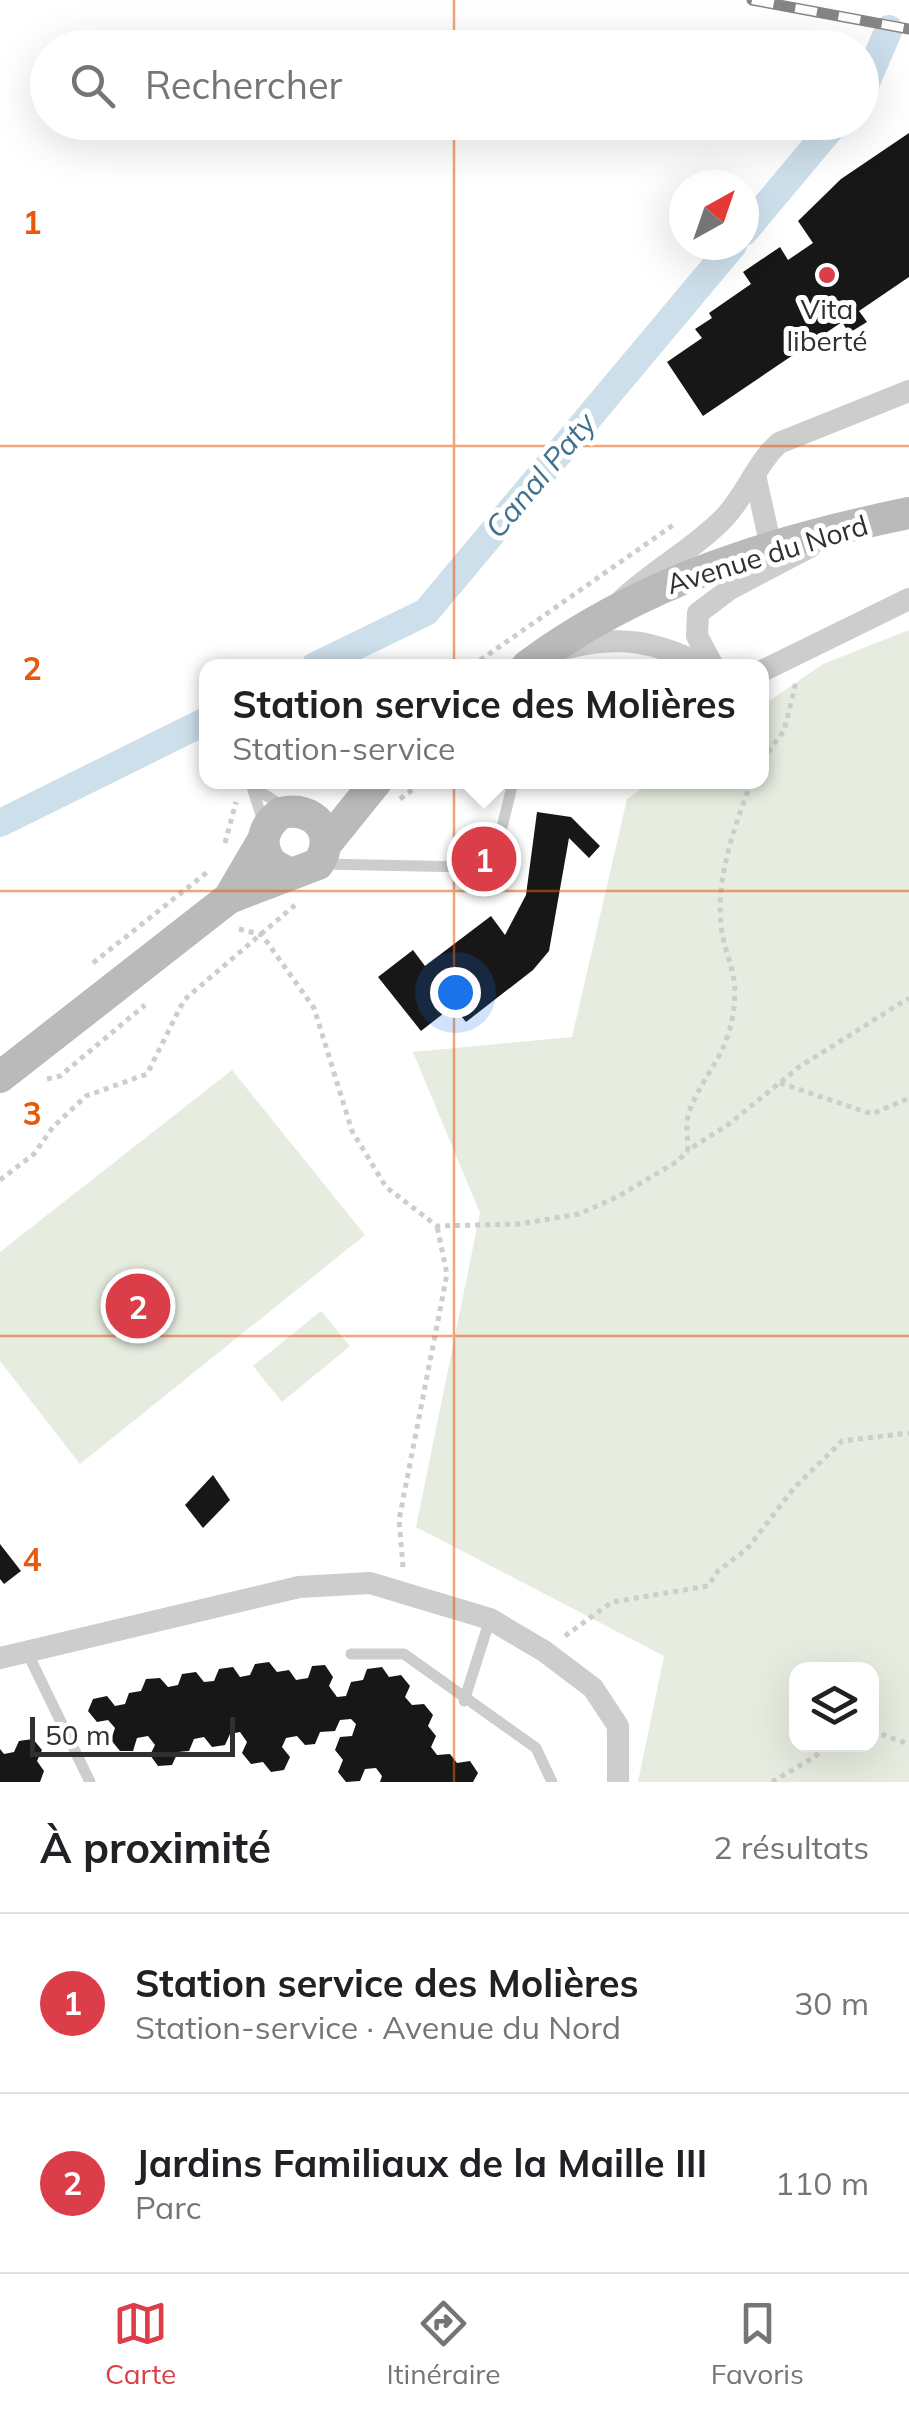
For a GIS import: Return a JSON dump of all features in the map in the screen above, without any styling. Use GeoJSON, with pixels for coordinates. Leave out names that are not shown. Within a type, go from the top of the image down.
{"type":"FeatureCollection","features":[{"type":"Feature","properties":{"kind":"main road","name":"Avenue du Nord"},"geometry":{"type":"LineString","coordinates":[[541,659],[610,612],[663,585],[770,547],[909,513]]}},
{"type":"Feature","properties":{"kind":"main road"},"geometry":{"type":"LineString","coordinates":[[232,913],[281,823],[359,789]]}},
{"type":"Feature","properties":{"kind":"main road"},"geometry":{"type":"LineString","coordinates":[[0,1077],[232,913],[308,870],[370,789]]}},
{"type":"Feature","properties":{"kind":"main road"},"geometry":{"type":"LineString","coordinates":[[281,823],[272,864],[308,870]]}},
{"type":"Feature","properties":{"kind":"main road"},"geometry":{"type":"LineString","coordinates":[[281,823],[320,823],[308,870]]}},
{"type":"Feature","properties":{"kind":"street"},"geometry":{"type":"LineString","coordinates":[[610,612],[652,571],[724,518],[764,457],[779,443],[909,390]]}},
{"type":"Feature","properties":{"kind":"street"},"geometry":{"type":"LineString","coordinates":[[755,475],[770,547]]}},
{"type":"Feature","properties":{"kind":"street"},"geometry":{"type":"LineString","coordinates":[[707,659],[696,636],[698,614],[730,589],[854,524]]}},
{"type":"Feature","properties":{"kind":"street"},"geometry":{"type":"LineString","coordinates":[[769,668],[909,599]]}},
{"type":"Feature","properties":{"kind":"street"},"geometry":{"type":"LineString","coordinates":[[546,659],[606,638],[646,644],[690,659]]}},
{"type":"Feature","properties":{"kind":"street"},"geometry":{"type":"LineString","coordinates":[[0,1658],[299,1587],[370,1583],[490,1620],[544,1651],[593,1688],[618,1726],[618,1782]]}},
{"type":"Feature","properties":{"kind":"lane"},"geometry":{"type":"LineString","coordinates":[[497,848],[511,789]]}},
{"type":"Feature","properties":{"kind":"lane"},"geometry":{"type":"LineString","coordinates":[[308,870],[470,867]]}},
{"type":"Feature","properties":{"kind":"lane"},"geometry":{"type":"LineString","coordinates":[[464,1701],[490,1620]]}},
{"type":"Feature","properties":{"kind":"lane"},"geometry":{"type":"LineString","coordinates":[[26,1652],[90,1782]]}},
{"type":"Feature","properties":{"kind":"lane"},"geometry":{"type":"LineString","coordinates":[[351,1654],[404,1654],[464,1701],[536,1748],[552,1782]]}},
{"type":"Feature","properties":{"kind":"path"},"geometry":{"type":"LineString","coordinates":[[482,659],[685,518]]}},
{"type":"Feature","properties":{"kind":"path"},"geometry":{"type":"LineString","coordinates":[[769,751],[784,731],[803,653]]}},
{"type":"Feature","properties":{"kind":"path"},"geometry":{"type":"LineString","coordinates":[[688,1150],[688,1114],[722,1058],[733,1016],[736,974],[722,928],[720,901],[732,836],[749,789]]}},
{"type":"Feature","properties":{"kind":"path"},"geometry":{"type":"LineString","coordinates":[[228,856],[224,836],[238,800]]}},
{"type":"Feature","properties":{"kind":"path"},"geometry":{"type":"LineString","coordinates":[[82,972],[218,864]]}},
{"type":"Feature","properties":{"kind":"path"},"geometry":{"type":"LineString","coordinates":[[0,1180],[34,1154],[53,1127],[86,1096],[146,1074],[184,1000],[206,977],[262,935],[308,870]]}},
{"type":"Feature","properties":{"kind":"path"},"geometry":{"type":"LineString","coordinates":[[232,913],[262,935],[314,1008],[352,1131],[386,1187],[437,1226],[519,1224],[580,1214],[634,1188],[729,1124],[780,1083],[909,998]]}},
{"type":"Feature","properties":{"kind":"path"},"geometry":{"type":"LineString","coordinates":[[780,1083],[872,1114],[909,1098]]}},
{"type":"Feature","properties":{"kind":"path"},"geometry":{"type":"LineString","coordinates":[[405,1594],[399,1520],[448,1274],[437,1226]]}},
{"type":"Feature","properties":{"kind":"path"},"geometry":{"type":"LineString","coordinates":[[544,1651],[612,1602],[708,1586],[718,1572],[747,1550],[794,1488],[842,1441],[890,1439],[909,1433]]}},
{"type":"Feature","properties":{"kind":"path"},"geometry":{"type":"LineString","coordinates":[[879,1733],[909,1744]]}},
{"type":"Feature","properties":{"kind":"path"},"geometry":{"type":"LineString","coordinates":[[772,1782],[819,1752]]}},
{"type":"Feature","properties":{"kind":"shaded area"},"geometry":{"type":"Polygon","coordinates":[[[909,630],[909,1782],[638,1782],[664,1656],[416,1527],[480,1213],[413,1052],[572,1037],[627,799],[642,789],[769,789],[769,701],[823,664],[909,630]]]}},
{"type":"Feature","properties":{"kind":"shaded area"},"geometry":{"type":"Polygon","coordinates":[[[232,1070],[365,1235],[80,1464],[0,1361],[0,1252],[232,1070]]]}},
{"type":"Feature","properties":{"kind":"shaded area"},"geometry":{"type":"Polygon","coordinates":[[[321,1311],[350,1346],[282,1402],[253,1366],[321,1311]]]}},
{"type":"Feature","properties":{"kind":"building","name":"Vita liberté"},"geometry":{"type":"Polygon","coordinates":[[[909,133],[909,277],[859,311],[867,322],[849,333],[842,322],[703,416],[667,362],[702,338],[695,329],[712,318],[709,313],[751,284],[743,272],[780,247],[788,260],[813,243],[798,221],[841,179],[909,133]]]}},
{"type":"Feature","properties":{"kind":"building"},"geometry":{"type":"Polygon","coordinates":[[[537,812],[571,817],[600,846],[589,858],[569,838],[549,951],[533,970],[466,1022],[453,1006],[421,1031],[378,977],[413,950],[425,966],[491,916],[505,935],[526,895],[537,812]]]}},
{"type":"Feature","properties":{"kind":"building"},"geometry":{"type":"Polygon","coordinates":[[[482,829],[513,870],[487,890],[456,849],[482,829]]]}},
{"type":"Feature","properties":{"kind":"building"},"geometry":{"type":"Polygon","coordinates":[[[213,1475],[230,1500],[203,1528],[185,1505],[213,1475]]]}},
{"type":"Feature","properties":{"kind":"building"},"geometry":{"type":"Polygon","coordinates":[[[0,1544],[21,1571],[4,1584],[0,1579],[0,1544]]]}},
{"type":"Feature","properties":{"kind":"building"},"geometry":{"type":"Polygon","coordinates":[[[269,1662],[277,1672],[289,1670],[296,1680],[308,1678],[312,1666],[325,1665],[333,1677],[329,1686],[337,1697],[346,1696],[351,1682],[363,1680],[367,1669],[382,1667],[389,1677],[401,1675],[410,1686],[405,1697],[412,1705],[424,1704],[433,1715],[428,1726],[436,1736],[431,1747],[437,1755],[450,1754],[457,1763],[470,1761],[478,1773],[473,1782],[380,1782],[382,1776],[376,1768],[365,1769],[360,1781],[346,1782],[338,1772],[343,1760],[335,1750],[340,1737],[352,1736],[356,1724],[351,1719],[340,1720],[335,1731],[320,1732],[315,1744],[305,1745],[297,1736],[286,1738],[282,1747],[290,1757],[284,1770],[271,1772],[263,1762],[251,1764],[242,1753],[247,1742],[240,1732],[230,1734],[225,1745],[212,1747],[204,1737],[194,1739],[189,1751],[178,1752],[172,1765],[158,1766],[150,1755],[155,1745],[148,1736],[137,1738],[133,1751],[120,1751],[111,1740],[115,1728],[108,1720],[97,1722],[88,1711],[93,1699],[107,1696],[115,1706],[125,1704],[129,1693],[141,1691],[146,1679],[160,1678],[168,1687],[178,1685],[182,1674],[196,1672],[204,1682],[214,1681],[219,1669],[233,1667],[240,1677],[250,1675],[255,1664],[269,1662]]]}},
{"type":"Feature","properties":{"kind":"building"},"geometry":{"type":"Polygon","coordinates":[[[33,1739],[42,1750],[37,1761],[44,1771],[40,1782],[0,1782],[0,1749],[4,1754],[14,1752],[19,1741],[33,1739]]]}},
{"type":"Feature","properties":{"kind":"waterway","name":"Canal Paty"},"geometry":{"type":"LineString","coordinates":[[879,52],[889,29]]}},
{"type":"Feature","properties":{"kind":"waterway","name":"Canal Paty"},"geometry":{"type":"LineString","coordinates":[[759,214],[821,140]]}},
{"type":"Feature","properties":{"kind":"waterway","name":"Canal Paty"},"geometry":{"type":"LineString","coordinates":[[329,659],[426,612],[720,260]]}},
{"type":"Feature","properties":{"kind":"waterway","name":"Canal Paty"},"geometry":{"type":"LineString","coordinates":[[0,823],[199,724]]}},
{"type":"Feature","properties":{"kind":"railway"},"geometry":{"type":"LineString","coordinates":[[752,0],[909,29]]}},
{"type":"Feature","properties":{"kind":"place","name":"Vita liberté"},"geometry":{"type":"Point","coordinates":[827,275]}},
{"type":"Feature","properties":{"kind":"place","name":"Station service des Molières"},"geometry":{"type":"Point","coordinates":[484,859]}},
{"type":"Feature","properties":{"kind":"place","name":"Jardins Familiaux de la Maille III"},"geometry":{"type":"Point","coordinates":[138,1306]}}]}
